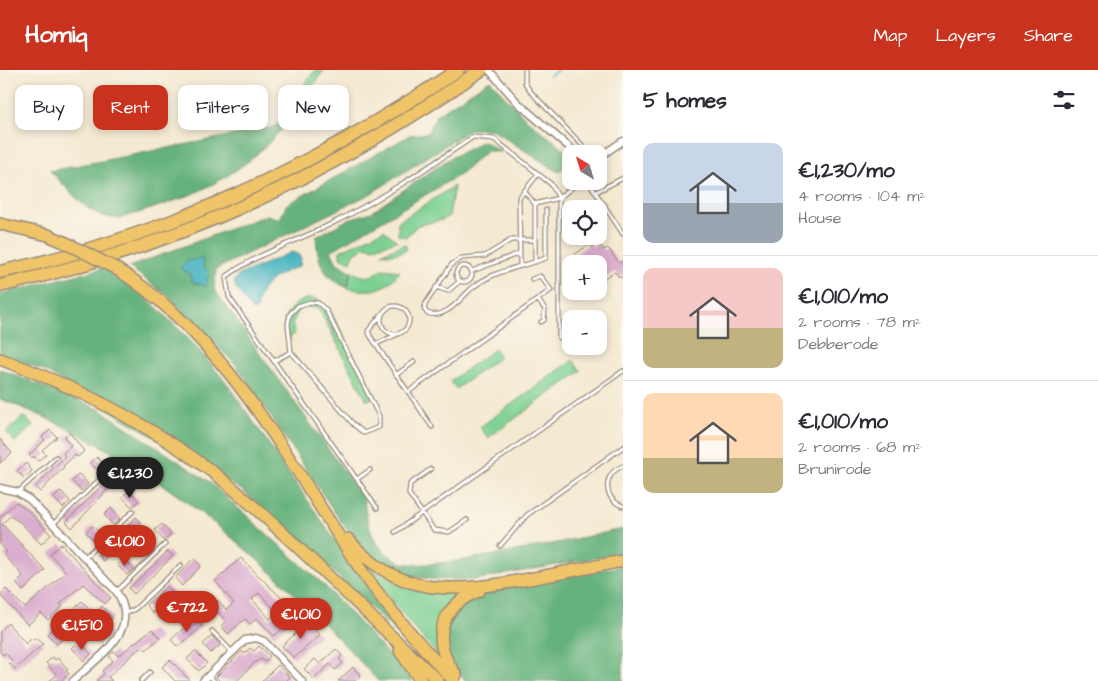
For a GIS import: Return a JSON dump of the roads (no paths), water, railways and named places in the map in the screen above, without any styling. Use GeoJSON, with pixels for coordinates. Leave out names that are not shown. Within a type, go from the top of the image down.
{"type":"FeatureCollection","features":[{"type":"Feature","properties":{"kind":"highway"},"geometry":{"type":"LineString","coordinates":[[0,272],[100,247],[159,227],[263,184],[340,144],[458,70]]}},
{"type":"Feature","properties":{"kind":"highway"},"geometry":{"type":"LineString","coordinates":[[0,286],[104,260],[163,240],[268,196],[346,156],[481,70]]}},
{"type":"Feature","properties":{"kind":"highway"},"geometry":{"type":"LineString","coordinates":[[0,224],[48,235],[115,268],[154,295],[193,332],[253,405],[352,556],[386,602],[454,681]]}},
{"type":"Feature","properties":{"kind":"highway"},"geometry":{"type":"LineString","coordinates":[[0,359],[50,378],[111,408],[194,459],[262,513],[438,681]]}},
{"type":"Feature","properties":{"kind":"highway"},"geometry":{"type":"LineString","coordinates":[[324,511],[363,556],[375,566],[399,579],[441,589],[499,584],[623,561]]}},
{"type":"Feature","properties":{"kind":"highway"},"geometry":{"type":"LineString","coordinates":[[460,681],[444,656],[441,638],[445,620],[449,611],[462,599],[499,584]]}},
{"type":"Feature","properties":{"kind":"highway"},"geometry":{"type":"LineString","coordinates":[[388,633],[421,681]]}},
{"type":"Feature","properties":{"kind":"street"},"geometry":{"type":"LineString","coordinates":[[488,70],[495,80],[518,103],[567,145]]}},
{"type":"Feature","properties":{"kind":"street"},"geometry":{"type":"LineString","coordinates":[[608,152],[623,141]]}},
{"type":"Feature","properties":{"kind":"street"},"geometry":{"type":"LineString","coordinates":[[0,488],[18,492],[30,500],[116,591],[126,613],[121,633],[78,679]]}},
{"type":"Feature","properties":{"kind":"street"},"geometry":{"type":"LineString","coordinates":[[203,681],[245,640],[256,638],[264,641],[302,681]]}},
{"type":"Feature","properties":{"kind":"lane"},"geometry":{"type":"LineString","coordinates":[[525,70],[525,83],[530,91],[582,145]]}},
{"type":"Feature","properties":{"kind":"lane"},"geometry":{"type":"LineString","coordinates":[[377,508],[228,297],[226,278],[242,265],[332,224],[417,174],[473,136],[494,139],[551,184],[558,198],[559,338]]}},
{"type":"Feature","properties":{"kind":"lane"},"geometry":{"type":"LineString","coordinates":[[520,265],[519,198],[538,174]]}},
{"type":"Feature","properties":{"kind":"lane"},"geometry":{"type":"LineString","coordinates":[[602,200],[596,192],[623,178]]}},
{"type":"Feature","properties":{"kind":"lane"},"geometry":{"type":"LineString","coordinates":[[535,204],[558,198],[568,190]]}},
{"type":"Feature","properties":{"kind":"lane"},"geometry":{"type":"LineString","coordinates":[[524,191],[535,204],[536,262]]}},
{"type":"Feature","properties":{"kind":"lane"},"geometry":{"type":"LineString","coordinates":[[607,208],[623,234]]}},
{"type":"Feature","properties":{"kind":"lane"},"geometry":{"type":"LineString","coordinates":[[535,240],[507,242],[486,256],[458,259],[449,268],[436,287],[424,309],[427,313],[434,316],[450,308],[475,286],[496,273],[546,258],[546,210]]}},
{"type":"Feature","properties":{"kind":"lane"},"geometry":{"type":"LineString","coordinates":[[472,271],[520,253]]}},
{"type":"Feature","properties":{"kind":"lane"},"geometry":{"type":"LineString","coordinates":[[465,266],[467,258]]}},
{"type":"Feature","properties":{"kind":"lane"},"geometry":{"type":"LineString","coordinates":[[465,266],[472,271]]}},
{"type":"Feature","properties":{"kind":"lane"},"geometry":{"type":"LineString","coordinates":[[456,273],[458,268],[465,266]]}},
{"type":"Feature","properties":{"kind":"lane"},"geometry":{"type":"LineString","coordinates":[[449,268],[456,273],[460,281]]}},
{"type":"Feature","properties":{"kind":"lane"},"geometry":{"type":"LineString","coordinates":[[469,281],[472,271]]}},
{"type":"Feature","properties":{"kind":"lane"},"geometry":{"type":"LineString","coordinates":[[532,279],[540,276],[551,290]]}},
{"type":"Feature","properties":{"kind":"lane"},"geometry":{"type":"LineString","coordinates":[[436,287],[448,291],[460,281],[469,281],[475,286]]}},
{"type":"Feature","properties":{"kind":"lane"},"geometry":{"type":"LineString","coordinates":[[408,392],[559,286]]}},
{"type":"Feature","properties":{"kind":"lane"},"geometry":{"type":"LineString","coordinates":[[538,300],[545,309],[544,320],[541,322]]}},
{"type":"Feature","properties":{"kind":"lane"},"geometry":{"type":"LineString","coordinates":[[310,302],[318,304],[326,310],[371,399],[379,416],[379,427],[364,433],[353,424],[291,352],[288,324],[290,314],[298,306],[310,302]]}},
{"type":"Feature","properties":{"kind":"lane"},"geometry":{"type":"LineString","coordinates":[[376,344],[400,333],[408,323],[405,310],[392,306],[382,314],[368,331],[376,344],[396,375],[432,427]]}},
{"type":"Feature","properties":{"kind":"lane"},"geometry":{"type":"LineString","coordinates":[[382,314],[383,328],[390,334],[400,333]]}},
{"type":"Feature","properties":{"kind":"lane"},"geometry":{"type":"LineString","coordinates":[[274,361],[291,352]]}},
{"type":"Feature","properties":{"kind":"lane"},"geometry":{"type":"LineString","coordinates":[[396,375],[414,362]]}},
{"type":"Feature","properties":{"kind":"lane"},"geometry":{"type":"LineString","coordinates":[[395,532],[623,371]]}},
{"type":"Feature","properties":{"kind":"lane"},"geometry":{"type":"LineString","coordinates":[[500,546],[527,515],[623,447]]}},
{"type":"Feature","properties":{"kind":"lane"},"geometry":{"type":"LineString","coordinates":[[18,492],[56,457]]}},
{"type":"Feature","properties":{"kind":"lane"},"geometry":{"type":"LineString","coordinates":[[623,466],[614,471],[607,483],[610,496],[614,502],[623,506]]}},
{"type":"Feature","properties":{"kind":"lane"},"geometry":{"type":"LineString","coordinates":[[431,469],[410,484],[409,494],[422,513],[434,530],[449,532],[467,520]]}},
{"type":"Feature","properties":{"kind":"lane"},"geometry":{"type":"LineString","coordinates":[[357,479],[370,470]]}},
{"type":"Feature","properties":{"kind":"lane"},"geometry":{"type":"LineString","coordinates":[[52,524],[99,480]]}},
{"type":"Feature","properties":{"kind":"lane"},"geometry":{"type":"LineString","coordinates":[[84,558],[133,511]]}},
{"type":"Feature","properties":{"kind":"lane"},"geometry":{"type":"LineString","coordinates":[[116,591],[165,544]]}},
{"type":"Feature","properties":{"kind":"lane"},"geometry":{"type":"LineString","coordinates":[[126,613],[135,609],[181,566]]}},
{"type":"Feature","properties":{"kind":"lane"},"geometry":{"type":"LineString","coordinates":[[212,631],[232,652]]}},
{"type":"Feature","properties":{"kind":"lane"},"geometry":{"type":"LineString","coordinates":[[141,681],[150,672]]}},
{"type":"Feature","properties":{"kind":"lane"},"geometry":{"type":"LineString","coordinates":[[209,675],[214,681]]}},
{"type":"Feature","properties":{"kind":"water"},"geometry":{"type":"Polygon","coordinates":[[[292,252],[298,254],[301,259],[300,266],[277,276],[265,286],[258,300],[257,309],[252,311],[236,288],[234,281],[239,275],[292,252]]]}},
{"type":"Feature","properties":{"kind":"water"},"geometry":{"type":"Polygon","coordinates":[[[202,258],[204,268],[209,271],[206,286],[192,282],[190,274],[180,268],[186,261],[202,258]]]}},
{"type":"Feature","properties":{"kind":"waterway"},"geometry":{"type":"LineString","coordinates":[[549,76],[558,70]]}}]}
